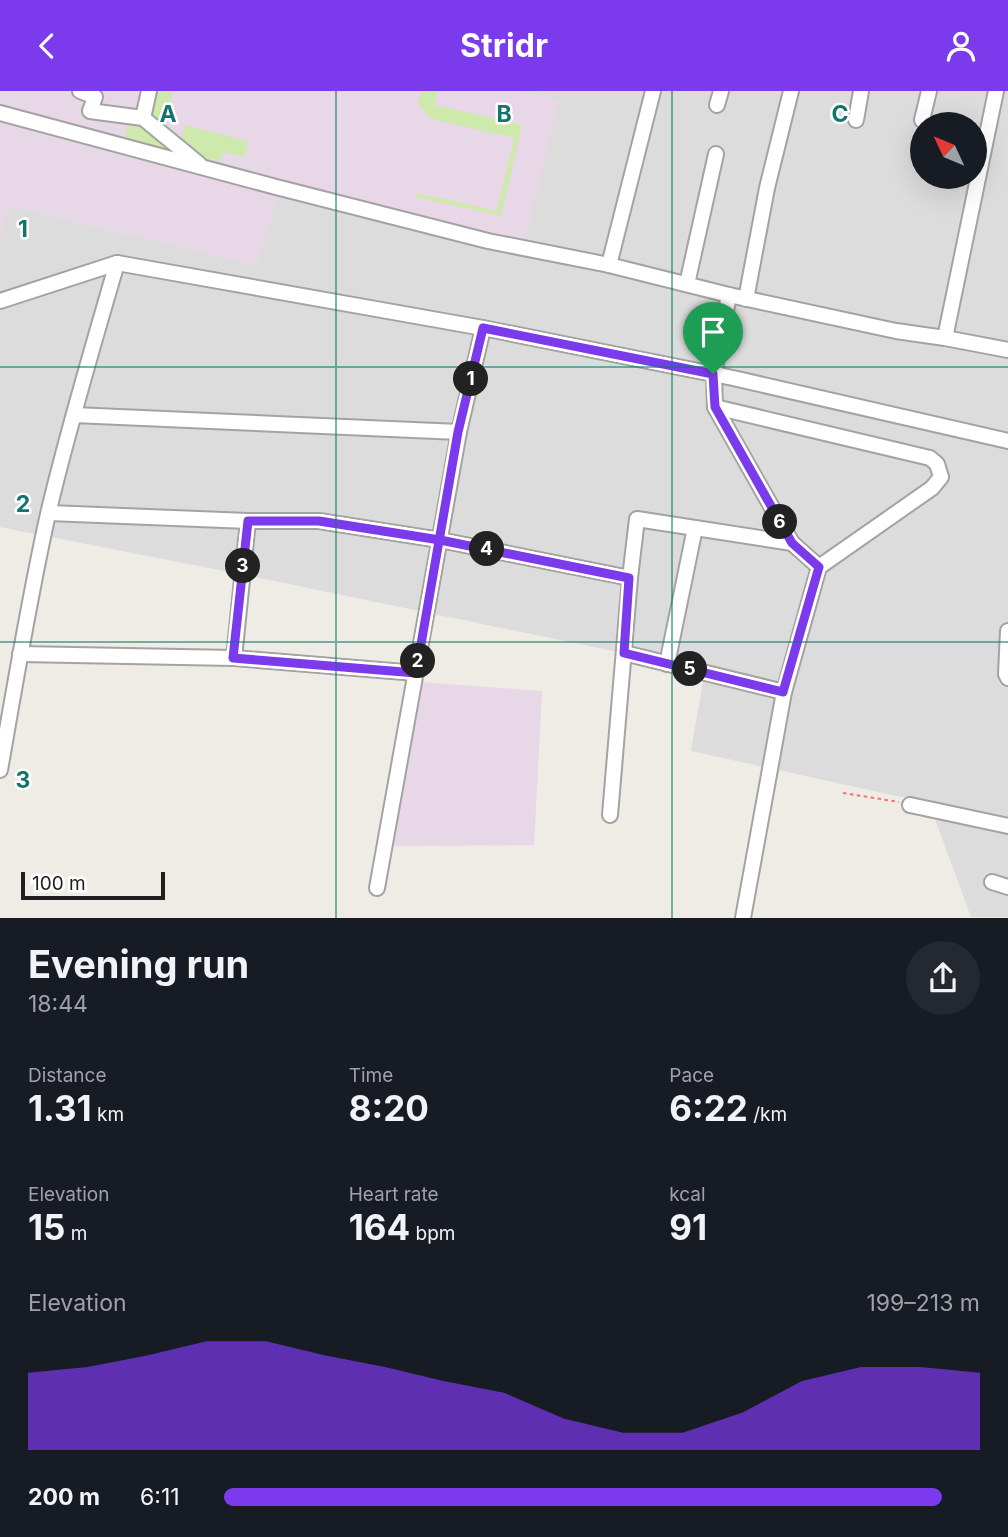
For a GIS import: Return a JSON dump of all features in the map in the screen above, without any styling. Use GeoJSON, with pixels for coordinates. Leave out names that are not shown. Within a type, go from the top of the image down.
{"type":"FeatureCollection","features":[{"type":"Feature","properties":{"kind":"street"},"geometry":{"type":"LineString","coordinates":[[79,91],[95,97],[90,111],[143,118],[203,167]]}},
{"type":"Feature","properties":{"kind":"street"},"geometry":{"type":"LineString","coordinates":[[143,118],[149,91]]}},
{"type":"Feature","properties":{"kind":"street"},"geometry":{"type":"LineString","coordinates":[[610,265],[653,91]]}},
{"type":"Feature","properties":{"kind":"street"},"geometry":{"type":"LineString","coordinates":[[746,299],[767,188],[791,91]]}},
{"type":"Feature","properties":{"kind":"street"},"geometry":{"type":"LineString","coordinates":[[856,120],[861,91]]}},
{"type":"Feature","properties":{"kind":"street"},"geometry":{"type":"LineString","coordinates":[[924,112],[929,91]]}},
{"type":"Feature","properties":{"kind":"street"},"geometry":{"type":"LineString","coordinates":[[946,338],[996,91]]}},
{"type":"Feature","properties":{"kind":"street"},"geometry":{"type":"LineString","coordinates":[[0,113],[488,241],[610,265],[746,299],[896,331],[1008,350]]}},
{"type":"Feature","properties":{"kind":"street"},"geometry":{"type":"LineString","coordinates":[[687,284],[716,154]]}},
{"type":"Feature","properties":{"kind":"street"},"geometry":{"type":"LineString","coordinates":[[0,771],[20,654],[49,513],[117,263]]}},
{"type":"Feature","properties":{"kind":"street"},"geometry":{"type":"LineString","coordinates":[[0,301],[117,263],[483,328],[713,374],[1008,441]]}},
{"type":"Feature","properties":{"kind":"street"},"geometry":{"type":"LineString","coordinates":[[729,295],[713,374],[715,407],[792,543],[819,567]]}},
{"type":"Feature","properties":{"kind":"street"},"geometry":{"type":"LineString","coordinates":[[377,888],[458,432],[483,328]]}},
{"type":"Feature","properties":{"kind":"street"},"geometry":{"type":"LineString","coordinates":[[715,407],[930,458],[937,464],[941,477],[932,488],[819,567],[783,692],[743,918]]}},
{"type":"Feature","properties":{"kind":"street"},"geometry":{"type":"LineString","coordinates":[[74,415],[458,432]]}},
{"type":"Feature","properties":{"kind":"street"},"geometry":{"type":"LineString","coordinates":[[49,513],[248,521],[319,521],[440,540],[629,578]]}},
{"type":"Feature","properties":{"kind":"street"},"geometry":{"type":"LineString","coordinates":[[610,815],[629,578],[637,519],[792,543]]}},
{"type":"Feature","properties":{"kind":"street"},"geometry":{"type":"LineString","coordinates":[[233,658],[248,521]]}},
{"type":"Feature","properties":{"kind":"street"},"geometry":{"type":"LineString","coordinates":[[667,664],[695,528]]}},
{"type":"Feature","properties":{"kind":"street"},"geometry":{"type":"LineString","coordinates":[[1008,631],[1008,678]]}},
{"type":"Feature","properties":{"kind":"street"},"geometry":{"type":"LineString","coordinates":[[624,653],[783,692]]}},
{"type":"Feature","properties":{"kind":"street"},"geometry":{"type":"LineString","coordinates":[[20,654],[233,658],[416,673]]}},
{"type":"Feature","properties":{"kind":"street"},"geometry":{"type":"LineString","coordinates":[[911,805],[1008,826]]}},
{"type":"Feature","properties":{"kind":"street"},"geometry":{"type":"LineString","coordinates":[[992,883],[1008,887]]}},
{"type":"Feature","properties":{"kind":"path"},"geometry":{"type":"LineString","coordinates":[[843,793],[911,805]]}},
{"type":"Feature","properties":{"kind":"shaded area"},"geometry":{"type":"Polygon","coordinates":[[[0,91],[1008,91],[1008,917],[971,917],[929,803],[691,751],[705,670],[0,527],[0,91]]]}},
{"type":"Feature","properties":{"kind":"shaded area"},"geometry":{"type":"Polygon","coordinates":[[[0,91],[521,91],[559,100],[522,253],[277,199],[256,266],[8,206],[0,245],[0,91]]]}},
{"type":"Feature","properties":{"kind":"shaded area"},"geometry":{"type":"Polygon","coordinates":[[[420,682],[542,691],[534,845],[394,846],[420,682]]]}},
{"type":"Feature","properties":{"kind":"green space"},"geometry":{"type":"Polygon","coordinates":[[[154,91],[173,91],[165,130],[149,118],[154,91]]]}},
{"type":"Feature","properties":{"kind":"green space"},"geometry":{"type":"Polygon","coordinates":[[[421,91],[437,91],[435,105],[522,125],[501,216],[416,197],[417,193],[497,211],[514,138],[431,119],[418,103],[421,91]]]}},
{"type":"Feature","properties":{"kind":"green space"},"geometry":{"type":"Polygon","coordinates":[[[129,120],[142,123],[175,148],[173,153],[125,137],[129,120]]]}},
{"type":"Feature","properties":{"kind":"green space"},"geometry":{"type":"Polygon","coordinates":[[[185,125],[249,142],[244,157],[224,152],[220,161],[201,157],[181,139],[185,125]]]}},
{"type":"Feature","properties":{"kind":"route"},"geometry":{"type":"LineString","coordinates":[[713,374],[483,328],[458,432],[440,540],[416,673],[233,658],[248,521],[319,521],[440,540],[629,578],[624,653],[783,692],[819,567],[792,543],[715,407],[713,374]]}}]}
